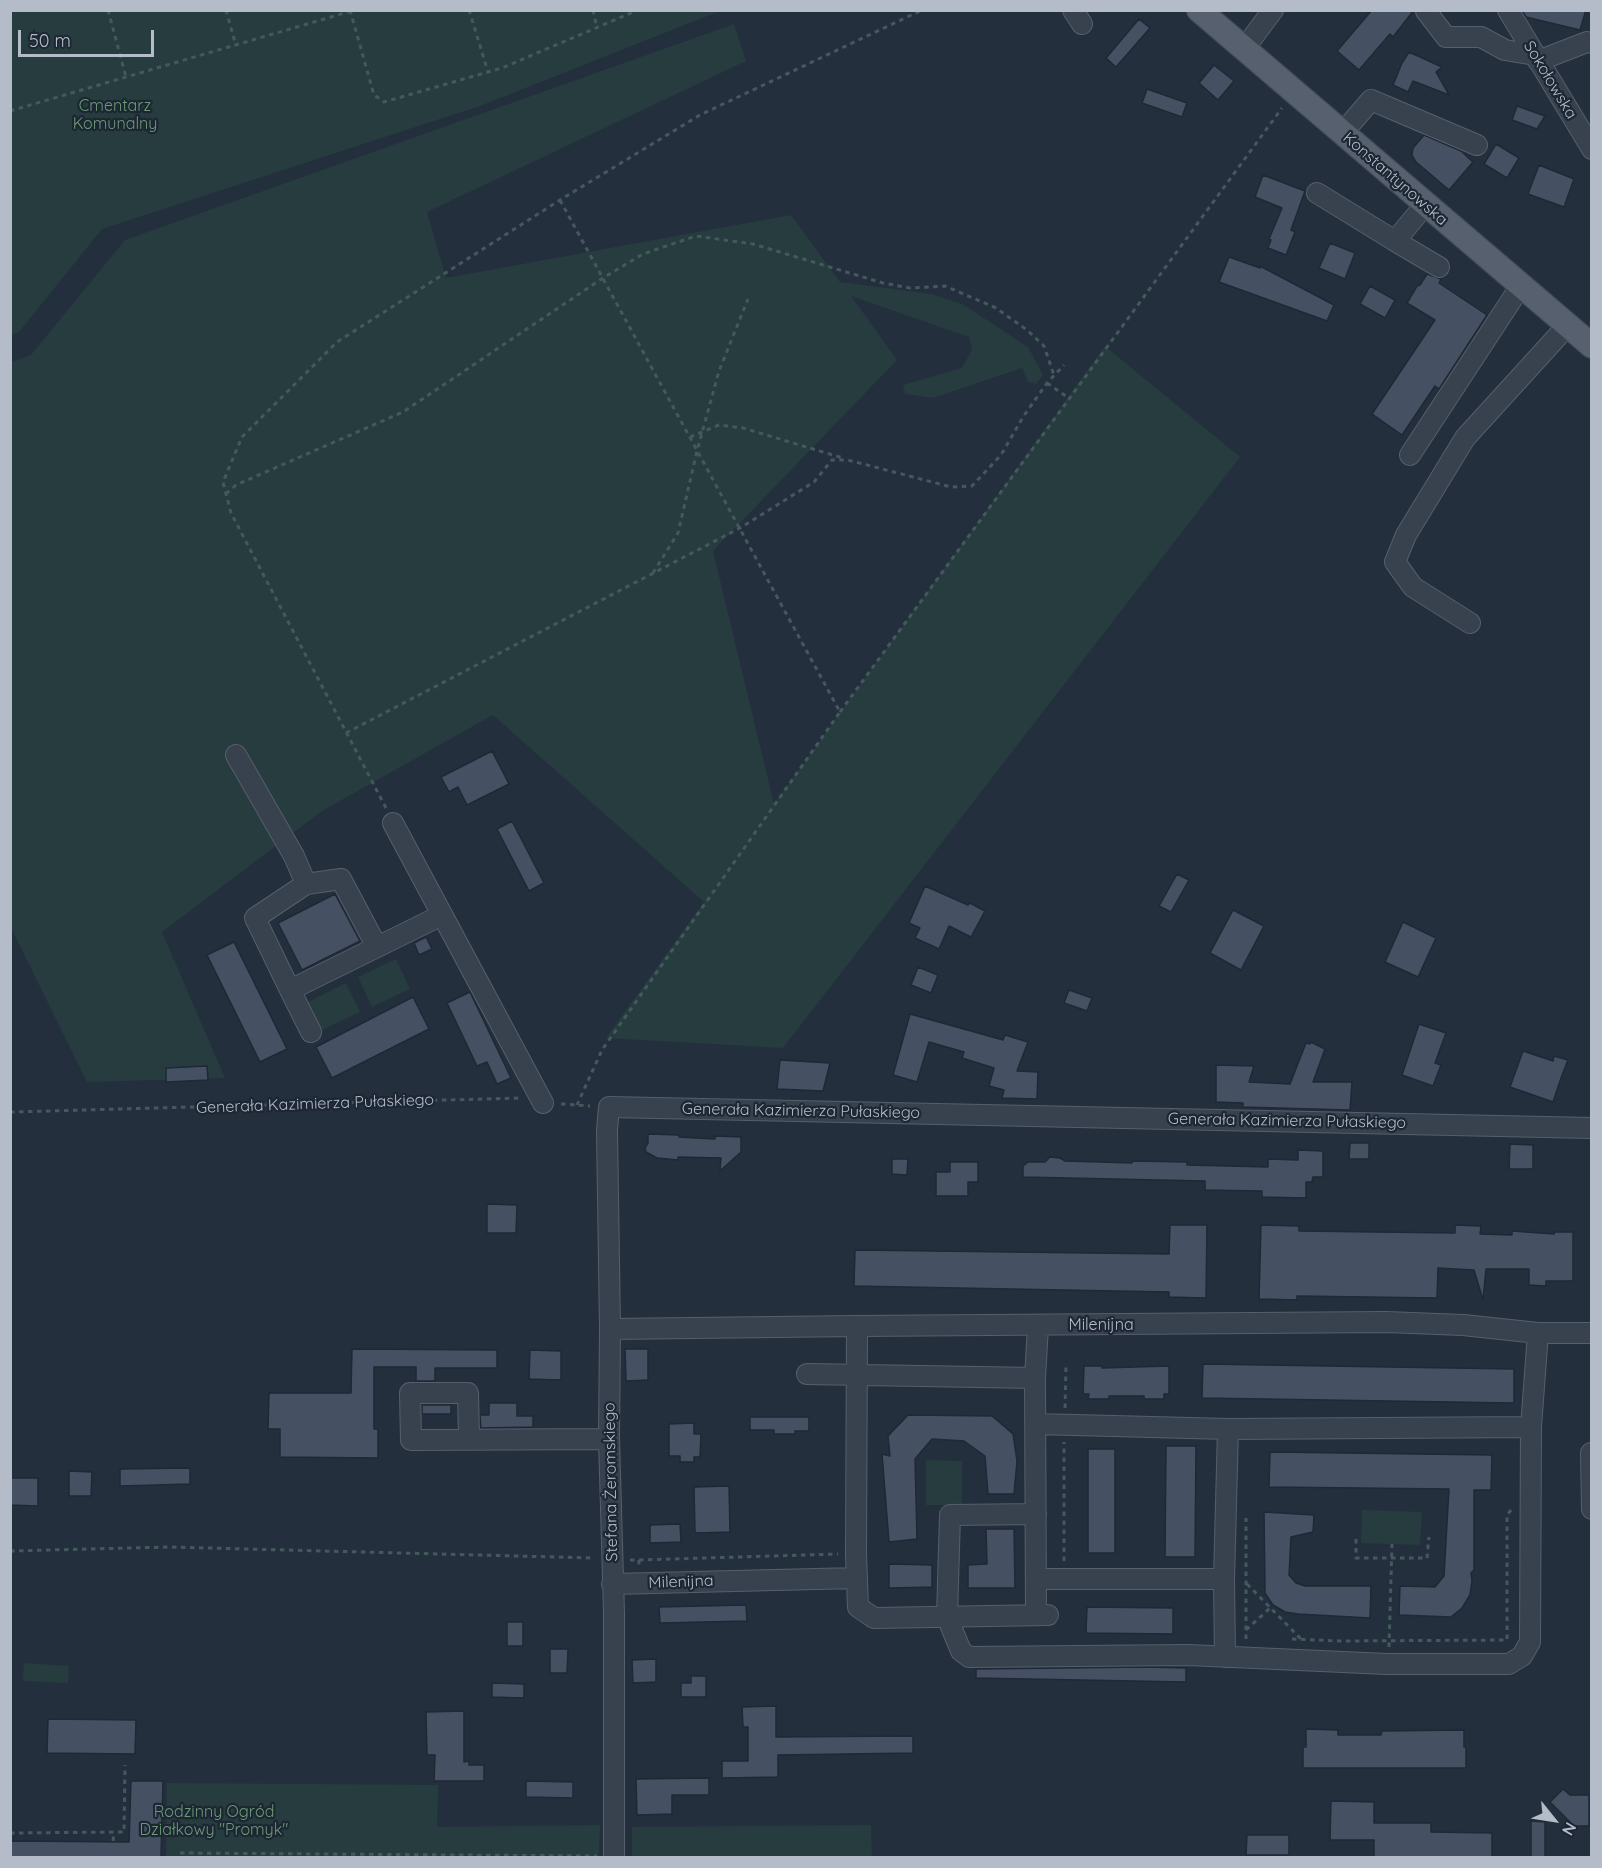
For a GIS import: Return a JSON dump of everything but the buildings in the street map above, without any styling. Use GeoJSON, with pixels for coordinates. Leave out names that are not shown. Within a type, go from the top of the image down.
{"type":"FeatureCollection","features":[{"type":"Feature","properties":{"kind":"main road","name":"Konstantynowska"},"geometry":{"type":"LineString","coordinates":[[1199,10],[1592,346]]}},
{"type":"Feature","properties":{"kind":"street"},"geometry":{"type":"LineString","coordinates":[[1244,49],[1273,10]]}},
{"type":"Feature","properties":{"kind":"street","name":"Sokołowska"},"geometry":{"type":"LineString","coordinates":[[1508,10],[1592,150]]}},
{"type":"Feature","properties":{"kind":"street"},"geometry":{"type":"LineString","coordinates":[[1426,11],[1446,37],[1481,38],[1505,50],[1536,58],[1587,42],[1592,43]]}},
{"type":"Feature","properties":{"kind":"street"},"geometry":{"type":"LineString","coordinates":[[1352,122],[1371,100],[1477,145]]}},
{"type":"Feature","properties":{"kind":"street"},"geometry":{"type":"LineString","coordinates":[[1317,193],[1439,267]]}},
{"type":"Feature","properties":{"kind":"street"},"geometry":{"type":"LineString","coordinates":[[1395,241],[1425,205]]}},
{"type":"Feature","properties":{"kind":"street"},"geometry":{"type":"LineString","coordinates":[[1410,455],[1520,286]]}},
{"type":"Feature","properties":{"kind":"street"},"geometry":{"type":"LineString","coordinates":[[1470,623],[1413,587],[1395,562],[1406,535],[1465,438],[1567,326]]}},
{"type":"Feature","properties":{"kind":"street"},"geometry":{"type":"LineString","coordinates":[[236,755],[294,856],[306,884]]}},
{"type":"Feature","properties":{"kind":"street"},"geometry":{"type":"LineString","coordinates":[[393,823],[543,1103]]}},
{"type":"Feature","properties":{"kind":"street"},"geometry":{"type":"LineString","coordinates":[[311,1032],[255,918],[306,884],[341,879],[377,947]]}},
{"type":"Feature","properties":{"kind":"street"},"geometry":{"type":"LineString","coordinates":[[291,990],[442,915]]}},
{"type":"Feature","properties":{"kind":"street","name":"Generała Kazimierza Pułaskiego"},"geometry":{"type":"LineString","coordinates":[[609,1107],[1592,1128]]}},
{"type":"Feature","properties":{"kind":"street","name":"Stefana Żeromskiego"},"geometry":{"type":"LineString","coordinates":[[609,1107],[607,1130],[609,1439],[614,1857]]}},
{"type":"Feature","properties":{"kind":"street","name":"Milenijna"},"geometry":{"type":"LineString","coordinates":[[610,1329],[1386,1322],[1463,1325],[1538,1333],[1592,1333]]}},
{"type":"Feature","properties":{"kind":"street"},"geometry":{"type":"LineString","coordinates":[[857,1326],[856,1554],[858,1607],[874,1618],[1042,1615],[1036,1579],[1035,1378],[1038,1326]]}},
{"type":"Feature","properties":{"kind":"street"},"geometry":{"type":"LineString","coordinates":[[1036,1514],[950,1515],[947,1617],[961,1651],[969,1657],[1188,1655],[1388,1664],[1509,1664],[1522,1656],[1530,1642],[1531,1427],[1538,1333]]}},
{"type":"Feature","properties":{"kind":"street"},"geometry":{"type":"LineString","coordinates":[[807,1374],[1035,1378]]}},
{"type":"Feature","properties":{"kind":"street"},"geometry":{"type":"LineString","coordinates":[[1036,1424],[1228,1429],[1531,1427]]}},
{"type":"Feature","properties":{"kind":"street"},"geometry":{"type":"LineString","coordinates":[[1225,1657],[1224,1579],[1228,1429]]}},
{"type":"Feature","properties":{"kind":"street"},"geometry":{"type":"LineString","coordinates":[[469,1440],[609,1439]]}},
{"type":"Feature","properties":{"kind":"street"},"geometry":{"type":"LineString","coordinates":[[1591,1453],[1592,1509]]}},
{"type":"Feature","properties":{"kind":"street","name":"Milenijna"},"geometry":{"type":"LineString","coordinates":[[612,1584],[857,1578]]}},
{"type":"Feature","properties":{"kind":"street"},"geometry":{"type":"LineString","coordinates":[[1036,1579],[1224,1579]]}},
{"type":"Feature","properties":{"kind":"path"},"geometry":{"type":"LineString","coordinates":[[108,10],[126,78]]}},
{"type":"Feature","properties":{"kind":"path"},"geometry":{"type":"LineString","coordinates":[[226,10],[236,46]]}},
{"type":"Feature","properties":{"kind":"path"},"geometry":{"type":"LineString","coordinates":[[10,111],[355,10]]}},
{"type":"Feature","properties":{"kind":"path"},"geometry":{"type":"LineString","coordinates":[[469,10],[488,72]]}},
{"type":"Feature","properties":{"kind":"path"},"geometry":{"type":"LineString","coordinates":[[592,10],[597,28]]}},
{"type":"Feature","properties":{"kind":"path"},"geometry":{"type":"LineString","coordinates":[[350,11],[374,95],[384,102],[502,68],[638,10]]}},
{"type":"Feature","properties":{"kind":"path"},"geometry":{"type":"LineString","coordinates":[[393,823],[231,513],[223,482],[242,437],[337,342],[560,200],[700,115],[922,10]]}},
{"type":"Feature","properties":{"kind":"path"},"geometry":{"type":"LineString","coordinates":[[577,1105],[602,1050],[840,712],[1294,92]]}},
{"type":"Feature","properties":{"kind":"path"},"geometry":{"type":"LineString","coordinates":[[560,200],[840,712]]}},
{"type":"Feature","properties":{"kind":"path"},"geometry":{"type":"LineString","coordinates":[[226,494],[236,485],[403,412],[603,278],[643,254],[696,236],[753,244],[883,283],[910,288],[945,286],[996,308],[1027,330],[1044,346],[1054,375]]}},
{"type":"Feature","properties":{"kind":"path"},"geometry":{"type":"LineString","coordinates":[[653,574],[678,533],[719,371],[748,299]]}},
{"type":"Feature","properties":{"kind":"path"},"geometry":{"type":"LineString","coordinates":[[690,437],[719,425],[743,429],[951,488],[972,486],[1001,455],[1023,417],[1064,365]]}},
{"type":"Feature","properties":{"kind":"path"},"geometry":{"type":"LineString","coordinates":[[1047,384],[1070,399]]}},
{"type":"Feature","properties":{"kind":"path"},"geometry":{"type":"LineString","coordinates":[[346,733],[740,528],[814,482],[831,460],[848,460]]}},
{"type":"Feature","properties":{"kind":"path","name":"Generała Kazimierza Pułaskiego"},"geometry":{"type":"LineString","coordinates":[[10,1112],[525,1098],[543,1103],[609,1107]]}},
{"type":"Feature","properties":{"kind":"path"},"geometry":{"type":"LineString","coordinates":[[1064,1579],[1066,1365]]}},
{"type":"Feature","properties":{"kind":"path"},"geometry":{"type":"LineString","coordinates":[[1284,1639],[1507,1640],[1507,1515],[1513,1508]]}},
{"type":"Feature","properties":{"kind":"path"},"geometry":{"type":"LineString","coordinates":[[1246,1516],[1245,1630],[1246,1639],[1255,1639]]}},
{"type":"Feature","properties":{"kind":"path"},"geometry":{"type":"LineString","coordinates":[[1356,1539],[1356,1558],[1427,1558],[1429,1537]]}},
{"type":"Feature","properties":{"kind":"path"},"geometry":{"type":"LineString","coordinates":[[1388,1664],[1392,1544]]}},
{"type":"Feature","properties":{"kind":"path"},"geometry":{"type":"LineString","coordinates":[[10,1551],[169,1547],[612,1560]]}},
{"type":"Feature","properties":{"kind":"path"},"geometry":{"type":"LineString","coordinates":[[639,1560],[856,1554]]}},
{"type":"Feature","properties":{"kind":"path"},"geometry":{"type":"LineString","coordinates":[[1246,1583],[1301,1639]]}},
{"type":"Feature","properties":{"kind":"path"},"geometry":{"type":"LineString","coordinates":[[1245,1630],[1270,1608]]}},
{"type":"Feature","properties":{"kind":"path"},"geometry":{"type":"LineString","coordinates":[[10,1833],[124,1832],[124,1765]]}},
{"type":"Feature","properties":{"kind":"path"},"geometry":{"type":"LineString","coordinates":[[113,1841],[114,1833]]}},
{"type":"Feature","properties":{"kind":"path"},"geometry":{"type":"LineString","coordinates":[[180,1853],[614,1857]]}},
{"type":"Feature","properties":{"kind":"green space","name":"Cmentarz Komunalny"},"geometry":{"type":"Polygon","coordinates":[[[10,11],[720,11],[480,106],[102,229],[19,332],[11,335],[10,11]]]}},
{"type":"Feature","properties":{"kind":"green space"},"geometry":{"type":"Polygon","coordinates":[[[734,24],[746,61],[427,212],[446,278],[791,215],[840,282],[932,294],[964,305],[1028,347],[1043,375],[1036,384],[1028,382],[1022,368],[933,398],[905,394],[903,385],[962,368],[972,350],[969,337],[851,296],[897,360],[713,551],[774,804],[1105,346],[1240,457],[783,1048],[606,1038],[704,902],[493,715],[322,811],[162,932],[225,1078],[87,1082],[11,928],[11,362],[31,355],[125,240],[734,24]]]}},
{"type":"Feature","properties":{"kind":"green space"},"geometry":{"type":"Polygon","coordinates":[[[396,959],[410,989],[372,1007],[358,977],[396,959]]]}},
{"type":"Feature","properties":{"kind":"green space"},"geometry":{"type":"Polygon","coordinates":[[[346,983],[360,1012],[318,1032],[304,1004],[346,983]]]}},
{"type":"Feature","properties":{"kind":"green space"},"geometry":{"type":"Polygon","coordinates":[[[926,1460],[962,1461],[962,1505],[926,1505],[926,1460]]]}},
{"type":"Feature","properties":{"kind":"green space"},"geometry":{"type":"Polygon","coordinates":[[[1362,1510],[1422,1512],[1420,1545],[1361,1543],[1362,1510]]]}},
{"type":"Feature","properties":{"kind":"green space"},"geometry":{"type":"Polygon","coordinates":[[[24,1663],[69,1666],[68,1683],[23,1681],[24,1663]]]}},
{"type":"Feature","properties":{"kind":"green space","name":"Rodzinny Ogród Działkowy \"Promyk\""},"geometry":{"type":"Polygon","coordinates":[[[167,1783],[438,1785],[437,1827],[600,1825],[599,1857],[166,1857],[167,1783]]]}},
{"type":"Feature","properties":{"kind":"green space"},"geometry":{"type":"Polygon","coordinates":[[[871,1825],[872,1857],[632,1857],[632,1827],[871,1825]]]}}]}
